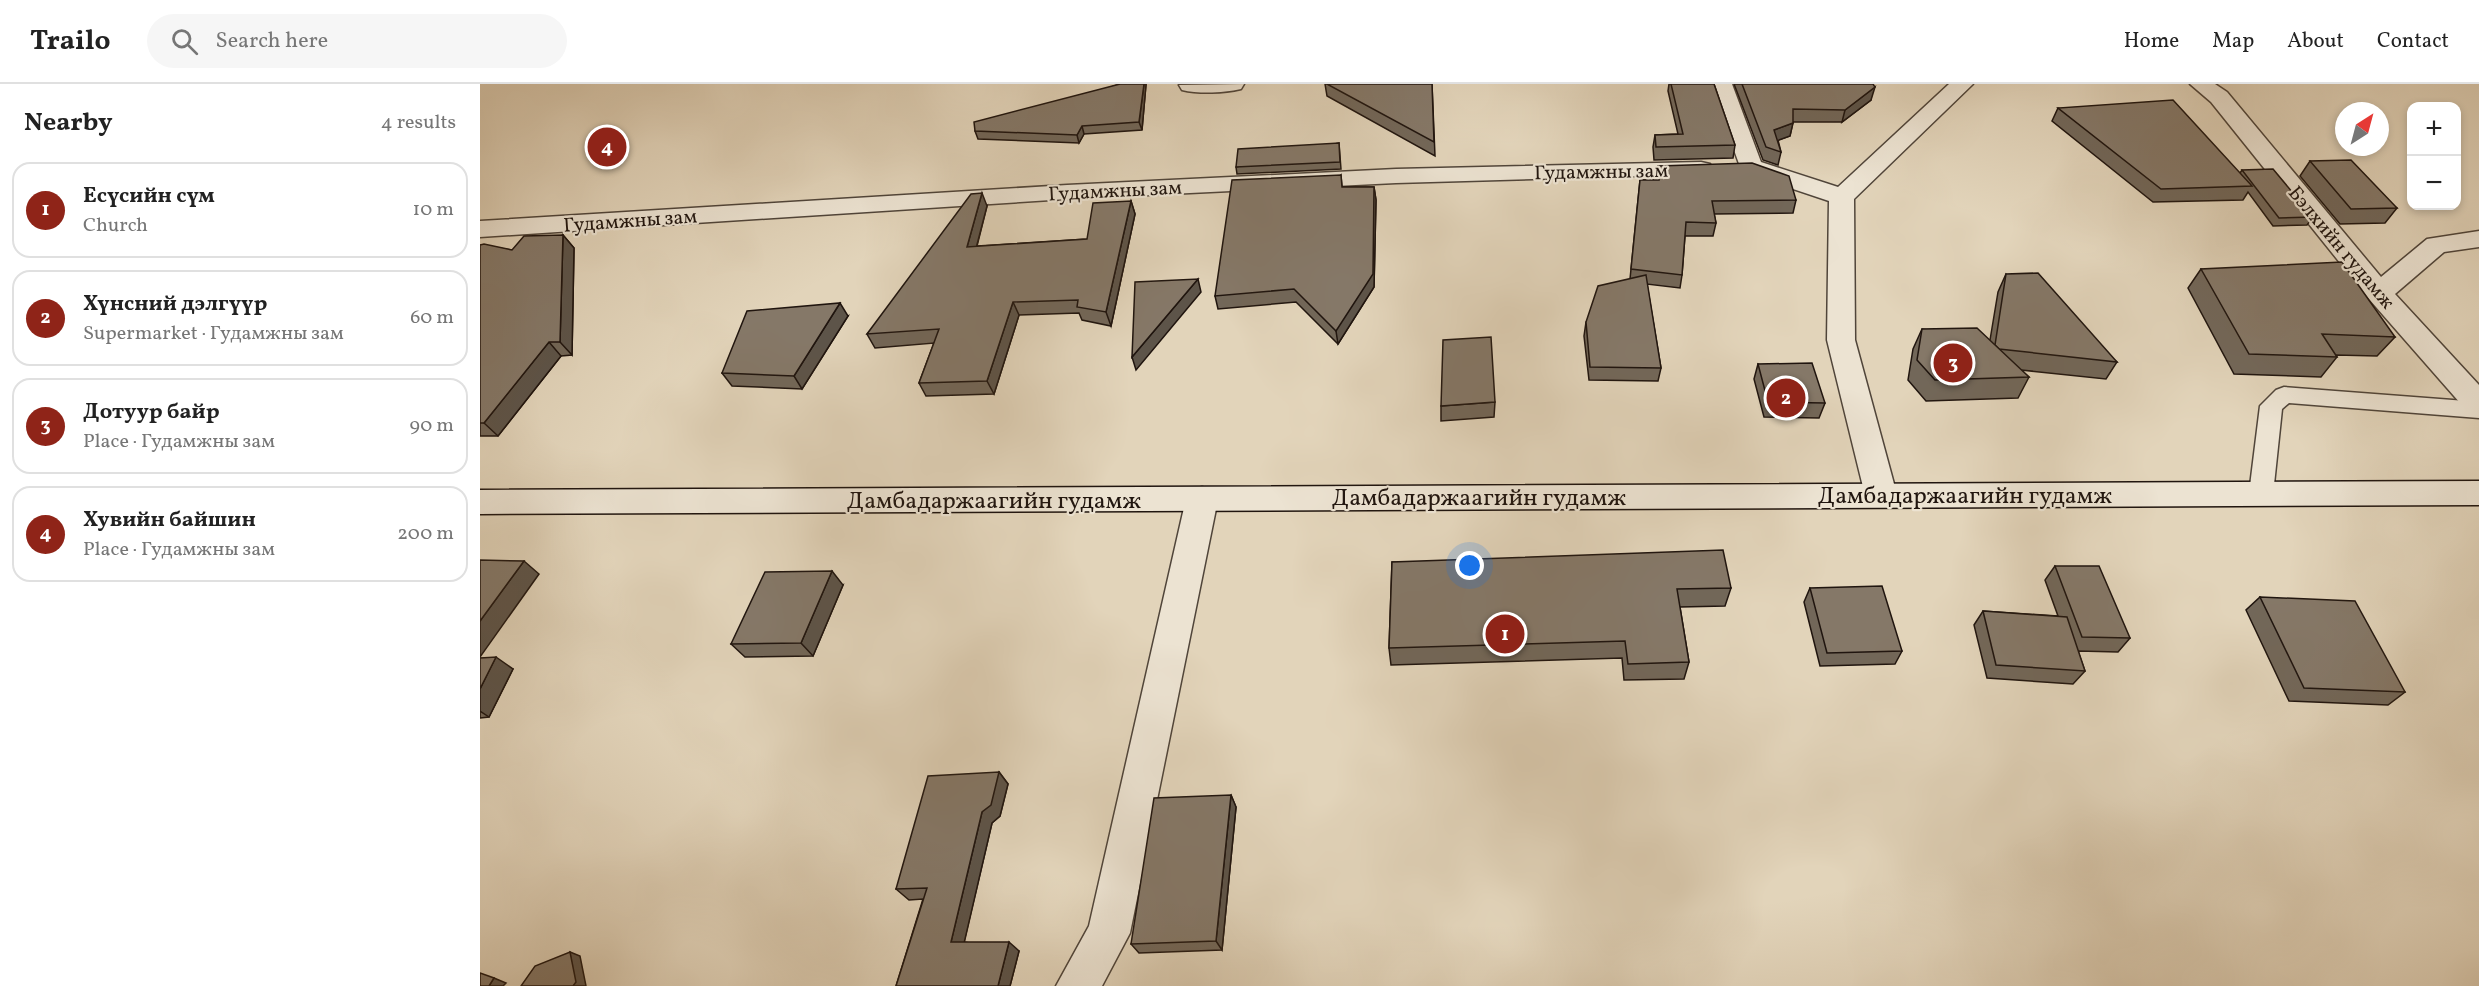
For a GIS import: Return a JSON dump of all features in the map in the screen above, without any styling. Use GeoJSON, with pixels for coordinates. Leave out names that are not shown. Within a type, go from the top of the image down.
{"type":"FeatureCollection","features":[{"type":"Feature","properties":{"kind":"street"},"geometry":{"type":"LineString","coordinates":[[1190,85],[1233,84]]}},
{"type":"Feature","properties":{"kind":"street"},"geometry":{"type":"LineString","coordinates":[[1721,84],[1751,167]]}},
{"type":"Feature","properties":{"kind":"street"},"geometry":{"type":"LineString","coordinates":[[1881,495],[1840,340],[1842,197],[1962,84]]}},
{"type":"Feature","properties":{"kind":"street","name":"Бэлхийн гудамж"},"geometry":{"type":"LineString","coordinates":[[2214,88],[2379,293],[2479,404]]}},
{"type":"Feature","properties":{"kind":"street","name":"Гудамжны зам"},"geometry":{"type":"LineString","coordinates":[[480,230],[1067,192],[1396,176],[1751,167],[1842,197]]}},
{"type":"Feature","properties":{"kind":"street"},"geometry":{"type":"LineString","coordinates":[[2379,293],[2436,245],[2479,239]]}},
{"type":"Feature","properties":{"kind":"street","name":"Дамбадаржаагийн гудамж"},"geometry":{"type":"LineString","coordinates":[[480,502],[2479,493]]}},
{"type":"Feature","properties":{"kind":"street"},"geometry":{"type":"LineString","coordinates":[[1078,986],[1108,933],[1202,499]]}},
{"type":"Feature","properties":{"kind":"lane"},"geometry":{"type":"LineString","coordinates":[[2260,494],[2271,406],[2284,395],[2479,410]]}},
{"type":"Feature","properties":{"kind":"building"},"geometry":{"type":"Polygon","coordinates":[[[1120,84],[1144,84],[1139,122],[1082,126],[1077,135],[975,131],[974,122],[1120,84]]]}},
{"type":"Feature","properties":{"kind":"building"},"geometry":{"type":"Polygon","coordinates":[[[1327,84],[1432,84],[1434,142],[1327,84]]]}},
{"type":"Feature","properties":{"kind":"building"},"geometry":{"type":"Polygon","coordinates":[[[1671,84],[1714,84],[1735,145],[1656,147],[1655,135],[1683,134],[1671,84]]]}},
{"type":"Feature","properties":{"kind":"building"},"geometry":{"type":"Polygon","coordinates":[[[1742,84],[1873,84],[1875,87],[1845,110],[1793,109],[1793,123],[1774,130],[1781,152],[1766,147],[1742,84]]]}},
{"type":"Feature","properties":{"kind":"building"},"geometry":{"type":"Polygon","coordinates":[[[2173,100],[2252,186],[2161,189],[2058,108],[2173,100]]]}},
{"type":"Feature","properties":{"kind":"building"},"geometry":{"type":"Polygon","coordinates":[[[1339,143],[1340,162],[1236,167],[1238,149],[1339,143]]]}},
{"type":"Feature","properties":{"kind":"building"},"geometry":{"type":"Polygon","coordinates":[[[2351,160],[2397,208],[2351,209],[2310,161],[2351,160]]]}},
{"type":"Feature","properties":{"kind":"building"},"geometry":{"type":"Polygon","coordinates":[[[1752,163],[1789,176],[1796,200],[1712,201],[1716,223],[1686,222],[1682,275],[1631,269],[1640,180],[1659,180],[1658,166],[1752,163]]]}},
{"type":"Feature","properties":{"kind":"building"},"geometry":{"type":"Polygon","coordinates":[[[2273,169],[2313,217],[2279,218],[2242,170],[2273,169]]]}},
{"type":"Feature","properties":{"kind":"building"},"geometry":{"type":"Polygon","coordinates":[[[1341,175],[1342,187],[1374,187],[1373,274],[1336,331],[1294,289],[1215,296],[1232,180],[1341,175]]]}},
{"type":"Feature","properties":{"kind":"building"},"geometry":{"type":"Polygon","coordinates":[[[982,193],[967,247],[1087,239],[1093,203],[1131,201],[1106,312],[1077,307],[1078,300],[1013,302],[987,381],[919,383],[939,329],[867,334],[971,194],[982,193]]]}},
{"type":"Feature","properties":{"kind":"building"},"geometry":{"type":"Polygon","coordinates":[[[563,235],[560,342],[549,342],[484,423],[480,423],[480,245],[512,250],[524,236],[563,235]]]}},
{"type":"Feature","properties":{"kind":"building"},"geometry":{"type":"Polygon","coordinates":[[[2342,262],[2395,337],[2322,334],[2337,357],[2249,354],[2201,269],[2342,262]]]}},
{"type":"Feature","properties":{"kind":"building"},"geometry":{"type":"Polygon","coordinates":[[[2038,273],[2117,362],[1999,349],[1995,345],[2006,274],[2038,273]]]}},
{"type":"Feature","properties":{"kind":"building"},"geometry":{"type":"Polygon","coordinates":[[[1646,275],[1661,368],[1590,367],[1586,322],[1598,286],[1646,275]]]}},
{"type":"Feature","properties":{"kind":"building"},"geometry":{"type":"Polygon","coordinates":[[[1198,279],[1132,357],[1135,282],[1198,279]]]}},
{"type":"Feature","properties":{"kind":"building"},"geometry":{"type":"Polygon","coordinates":[[[840,303],[794,376],[722,373],[747,311],[840,303]]]}},
{"type":"Feature","properties":{"kind":"building"},"geometry":{"type":"Polygon","coordinates":[[[1977,328],[2029,377],[1935,380],[1917,360],[1922,329],[1977,328]]]}},
{"type":"Feature","properties":{"kind":"building"},"geometry":{"type":"Polygon","coordinates":[[[1491,337],[1495,402],[1441,406],[1443,340],[1491,337]]]}},
{"type":"Feature","properties":{"kind":"building"},"geometry":{"type":"Polygon","coordinates":[[[1812,363],[1825,403],[1768,402],[1758,364],[1812,363]]]}},
{"type":"Feature","properties":{"kind":"building"},"geometry":{"type":"Polygon","coordinates":[[[1723,550],[1731,588],[1677,589],[1689,662],[1628,664],[1625,641],[1389,648],[1392,562],[1723,550]]]}},
{"type":"Feature","properties":{"kind":"building"},"geometry":{"type":"Polygon","coordinates":[[[480,560],[524,561],[480,621],[480,560]]]}},
{"type":"Feature","properties":{"kind":"building"},"geometry":{"type":"Polygon","coordinates":[[[2055,566],[2099,566],[2130,638],[2082,637],[2055,566]]]}},
{"type":"Feature","properties":{"kind":"building"},"geometry":{"type":"Polygon","coordinates":[[[832,571],[801,643],[731,644],[765,572],[832,571]]]}},
{"type":"Feature","properties":{"kind":"building"},"geometry":{"type":"Polygon","coordinates":[[[1882,586],[1902,651],[1827,653],[1810,588],[1882,586]]]}},
{"type":"Feature","properties":{"kind":"building"},"geometry":{"type":"Polygon","coordinates":[[[2260,597],[2355,601],[2405,692],[2304,688],[2260,597]]]}},
{"type":"Feature","properties":{"kind":"building"},"geometry":{"type":"Polygon","coordinates":[[[1983,611],[2067,617],[2085,671],[1996,665],[1983,611]]]}},
{"type":"Feature","properties":{"kind":"building"},"geometry":{"type":"Polygon","coordinates":[[[496,657],[480,689],[480,658],[496,657]]]}},
{"type":"Feature","properties":{"kind":"building"},"geometry":{"type":"Polygon","coordinates":[[[999,772],[991,805],[982,812],[951,942],[1009,942],[998,986],[896,986],[927,888],[896,889],[928,776],[999,772]]]}},
{"type":"Feature","properties":{"kind":"building"},"geometry":{"type":"Polygon","coordinates":[[[1231,795],[1216,941],[1131,944],[1154,798],[1231,795]]]}},
{"type":"Feature","properties":{"kind":"building"},"geometry":{"type":"Polygon","coordinates":[[[570,952],[576,982],[573,986],[521,986],[535,966],[570,952]]]}},
{"type":"Feature","properties":{"kind":"building"},"geometry":{"type":"Polygon","coordinates":[[[480,973],[494,978],[489,986],[480,986],[480,973]]]}},
{"type":"Feature","properties":{"kind":"place","name":"Хувийн байшин"},"geometry":{"type":"Point","coordinates":[607,147]}},
{"type":"Feature","properties":{"kind":"place","name":"Дотуур байр"},"geometry":{"type":"Point","coordinates":[1953,363]}},
{"type":"Feature","properties":{"kind":"place","name":"Хүнсний дэлгүүр"},"geometry":{"type":"Point","coordinates":[1786,398]}},
{"type":"Feature","properties":{"kind":"place","name":"Есүсийн сүм"},"geometry":{"type":"Point","coordinates":[1505,634]}}]}
